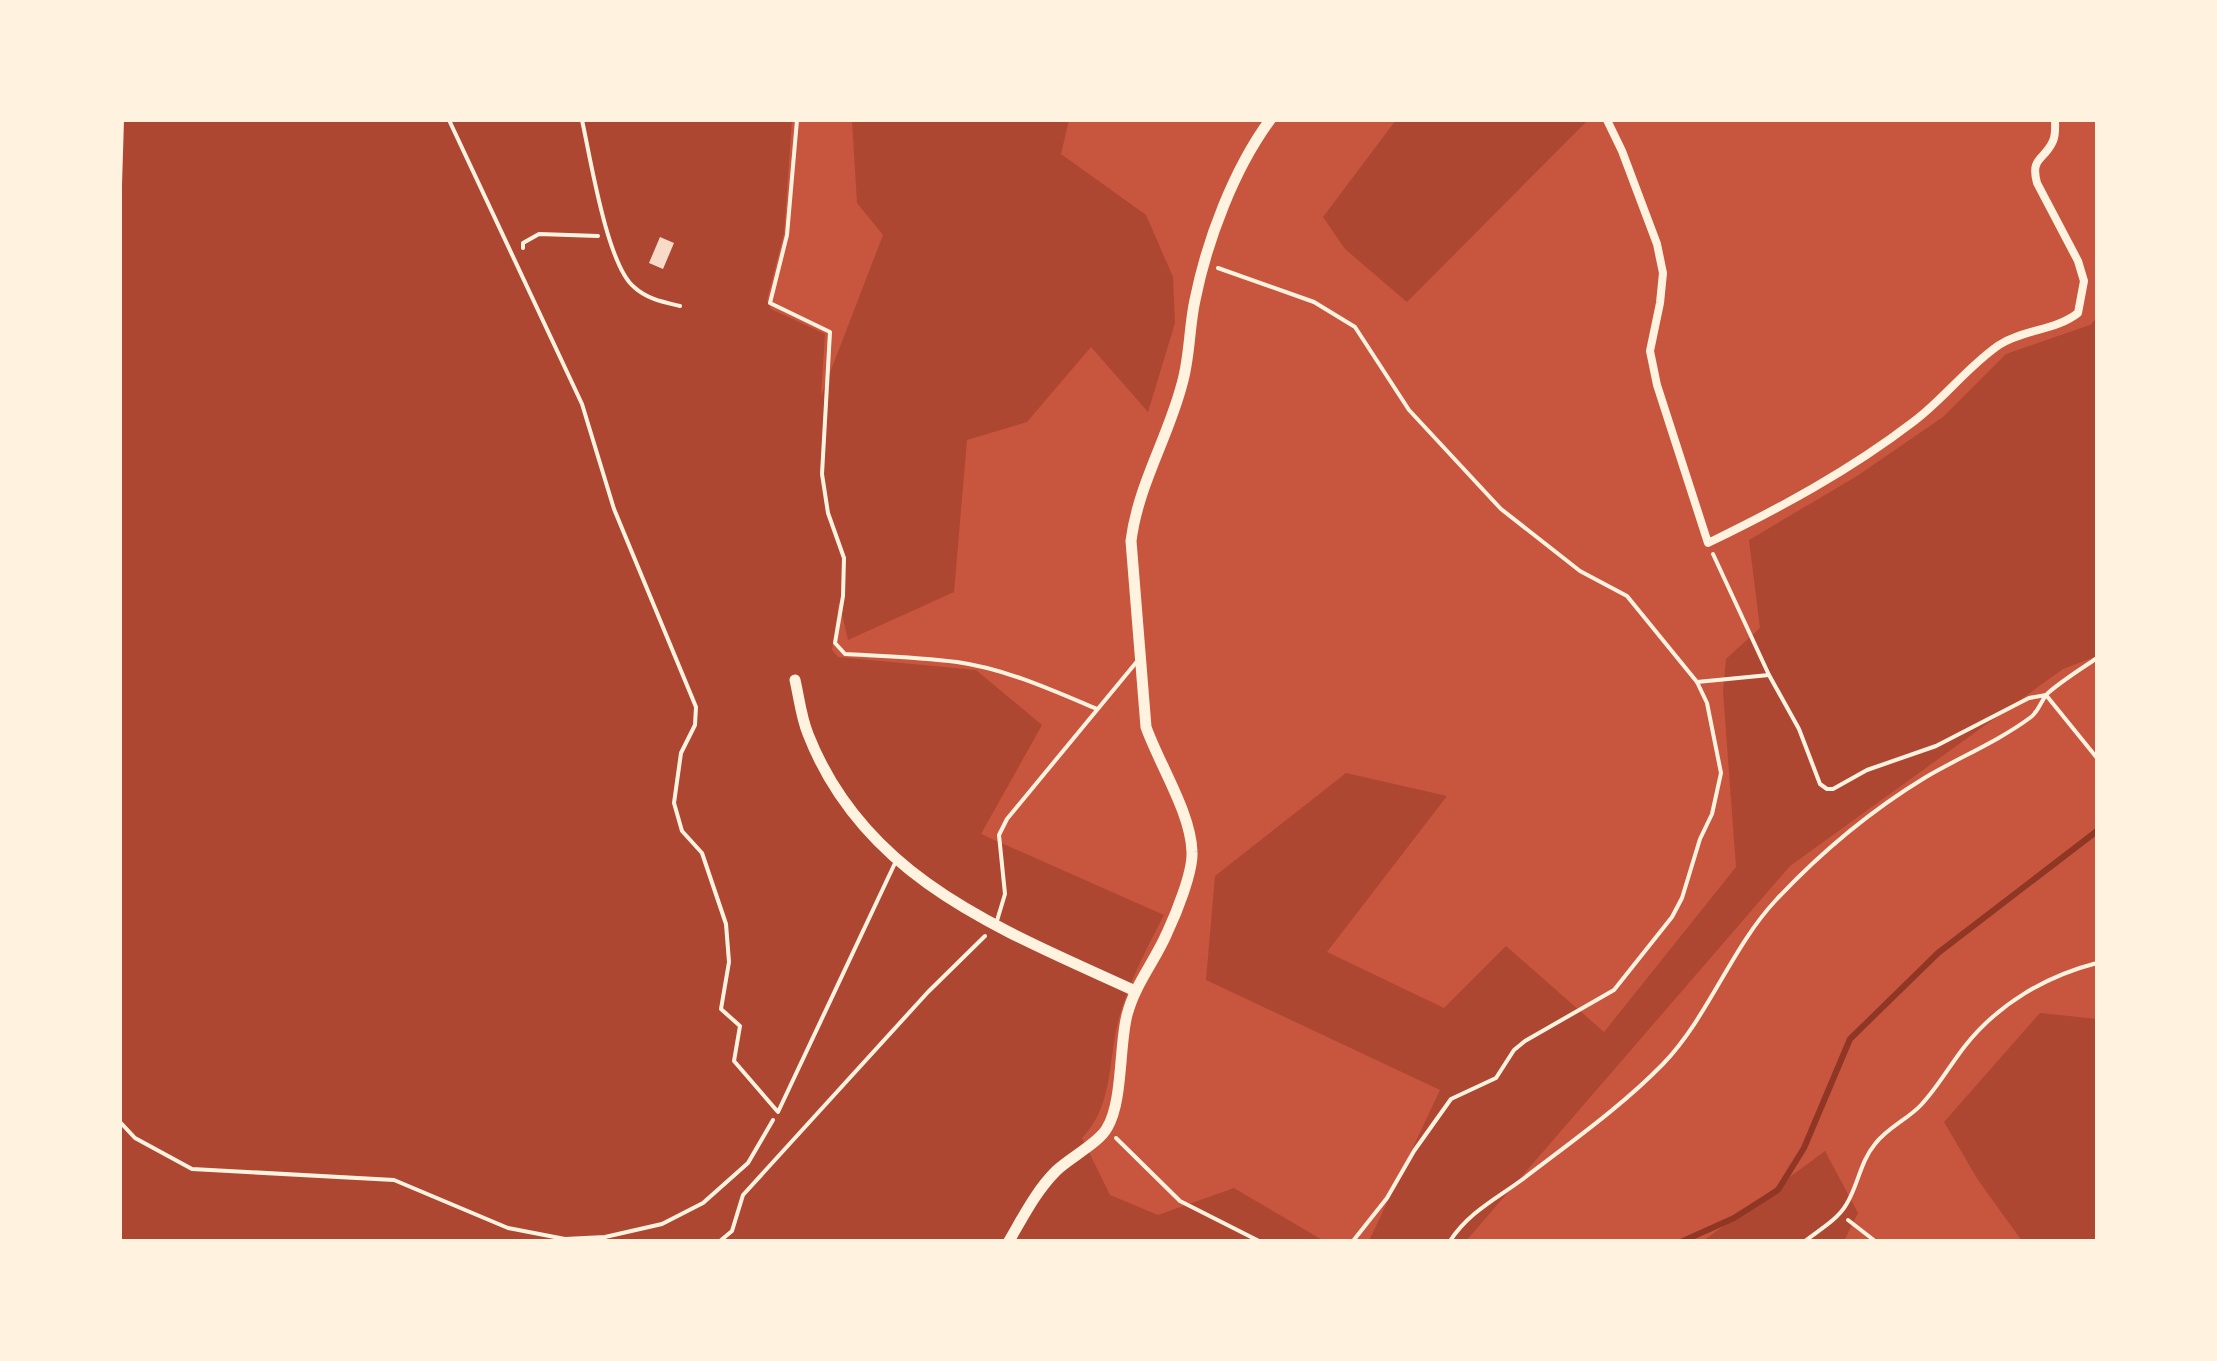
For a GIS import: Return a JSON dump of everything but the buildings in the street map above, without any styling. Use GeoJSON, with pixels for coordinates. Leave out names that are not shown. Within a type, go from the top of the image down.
{"type":"FeatureCollection","features":[{"type":"Feature","properties":{"kind":"street"},"geometry":{"type":"LineString","coordinates":[[1009,1241],[1034,1197],[1056,1171],[1107,1129],[1114,1107],[1127,1016],[1135,991],[1166,936],[1180,901],[1192,852],[1173,787],[1146,727],[1131,541],[1135,514],[1182,384],[1195,299],[1204,264],[1229,193],[1270,120]]}},
{"type":"Feature","properties":{"kind":"street"},"geometry":{"type":"LineString","coordinates":[[1607,120],[1657,244],[1663,273],[1650,351],[1657,385],[1708,543],[1779,509],[1854,464],[1915,421],[2001,344],[2019,334],[2068,321],[2078,313],[2084,281],[2078,261],[2037,183],[2034,170],[2037,160],[2055,136],[2055,120]]}},
{"type":"Feature","properties":{"kind":"street"},"geometry":{"type":"LineString","coordinates":[[795,680],[806,730],[821,763],[853,814],[896,861],[970,912],[1135,991]]}},
{"type":"Feature","properties":{"kind":"lane"},"geometry":{"type":"LineString","coordinates":[[449,120],[582,404],[614,509],[696,707],[695,725],[681,753],[674,803],[682,831],[702,853],[726,924],[729,962],[721,1009],[740,1026],[734,1061],[778,1112],[896,861]]}},
{"type":"Feature","properties":{"kind":"lane"},"geometry":{"type":"LineString","coordinates":[[582,120],[608,238],[631,286],[650,298],[680,306]]}},
{"type":"Feature","properties":{"kind":"lane"},"geometry":{"type":"LineString","coordinates":[[797,120],[787,235],[770,303],[830,332],[822,474],[828,513],[844,558],[843,596],[835,643],[845,654],[958,662],[1000,672],[1097,709]]}},
{"type":"Feature","properties":{"kind":"lane"},"geometry":{"type":"LineString","coordinates":[[996,926],[1005,894],[999,835],[1007,819],[1140,657]]}},
{"type":"Feature","properties":{"kind":"lane"},"geometry":{"type":"LineString","coordinates":[[1805,1241],[1840,1214],[1875,1143],[1937,1088],[1966,1044],[2014,999],[2051,977],[2097,963]]}},
{"type":"Feature","properties":{"kind":"path"},"geometry":{"type":"LineString","coordinates":[[120,185],[122,120]]}},
{"type":"Feature","properties":{"kind":"path"},"geometry":{"type":"LineString","coordinates":[[516,265],[524,258],[523,243],[539,234],[587,234],[608,238]]}},
{"type":"Feature","properties":{"kind":"path"},"geometry":{"type":"LineString","coordinates":[[1204,264],[1314,302],[1355,327],[1409,410],[1501,509],[1580,571],[1627,596],[1697,682],[1707,703],[1721,773],[1712,814],[1700,839],[1682,898],[1672,917],[1614,990],[1525,1041],[1514,1050],[1496,1078],[1451,1099],[1414,1151],[1387,1198],[1353,1241]]}},
{"type":"Feature","properties":{"kind":"path"},"geometry":{"type":"LineString","coordinates":[[1708,543],[1769,675],[1799,729],[1820,784],[1827,789],[1833,789],[1867,770],[1936,746],[2029,698],[2046,695]]}},
{"type":"Feature","properties":{"kind":"path"},"geometry":{"type":"LineString","coordinates":[[1450,1241],[1476,1210],[1519,1182],[1612,1110],[1664,1063],[1691,1028],[1740,948],[1773,903],[1837,840],[1923,779],[2034,716],[2046,695],[2097,658]]}},
{"type":"Feature","properties":{"kind":"path"},"geometry":{"type":"LineString","coordinates":[[1697,682],[1769,675]]}},
{"type":"Feature","properties":{"kind":"path"},"geometry":{"type":"LineString","coordinates":[[2046,695],[2097,758]]}},
{"type":"Feature","properties":{"kind":"path"},"geometry":{"type":"LineString","coordinates":[[720,1241],[732,1231],[743,1195],[928,992],[996,926]]}},
{"type":"Feature","properties":{"kind":"path"},"geometry":{"type":"LineString","coordinates":[[120,1122],[135,1138],[192,1169],[394,1180],[508,1228],[565,1239],[605,1237],[662,1224],[703,1203],[748,1163],[778,1112]]}},
{"type":"Feature","properties":{"kind":"path"},"geometry":{"type":"LineString","coordinates":[[1107,1129],[1180,1201],[1259,1241]]}},
{"type":"Feature","properties":{"kind":"path"},"geometry":{"type":"LineString","coordinates":[[1840,1214],[1875,1241]]}},
{"type":"Feature","properties":{"kind":"shaded area"},"geometry":{"type":"Polygon","coordinates":[[[120,120],[792,120],[784,233],[767,300],[771,309],[825,334],[821,396],[883,235],[857,203],[852,120],[1069,120],[1061,154],[1146,215],[1173,277],[1175,323],[1148,412],[1091,347],[1027,422],[967,440],[954,592],[848,640],[839,601],[832,650],[838,657],[976,670],[1042,725],[981,834],[1164,915],[1125,999],[1106,1094],[1093,1124],[1082,1138],[1110,1195],[1158,1215],[1234,1188],[1324,1241],[120,1241],[120,120]]]}},
{"type":"Feature","properties":{"kind":"shaded area"},"geometry":{"type":"Polygon","coordinates":[[[1396,120],[1588,120],[1407,302],[1345,249],[1323,217],[1396,120]]]}},
{"type":"Feature","properties":{"kind":"shaded area"},"geometry":{"type":"Polygon","coordinates":[[[2097,318],[2097,656],[2063,669],[1790,866],[1466,1241],[1369,1241],[1440,1090],[1206,980],[1215,876],[1346,773],[1447,796],[1327,952],[1444,1008],[1506,946],[1604,1032],[1736,867],[1723,691],[1726,659],[1760,628],[1749,540],[1857,476],[1943,417],[2006,354],[2090,325],[2097,318]]]}},
{"type":"Feature","properties":{"kind":"shaded area"},"geometry":{"type":"Polygon","coordinates":[[[2040,1013],[2097,1019],[2097,1241],[2022,1241],[1978,1180],[1944,1122],[2040,1013]]]}},
{"type":"Feature","properties":{"kind":"shaded area"},"geometry":{"type":"Polygon","coordinates":[[[1825,1151],[1858,1213],[1844,1241],[1703,1241],[1825,1151]]]}},
{"type":"Feature","properties":{"kind":"waterway"},"geometry":{"type":"LineString","coordinates":[[1683,1241],[1734,1218],[1778,1190],[1804,1148],[1850,1039],[1938,953],[2097,831]]}}]}
